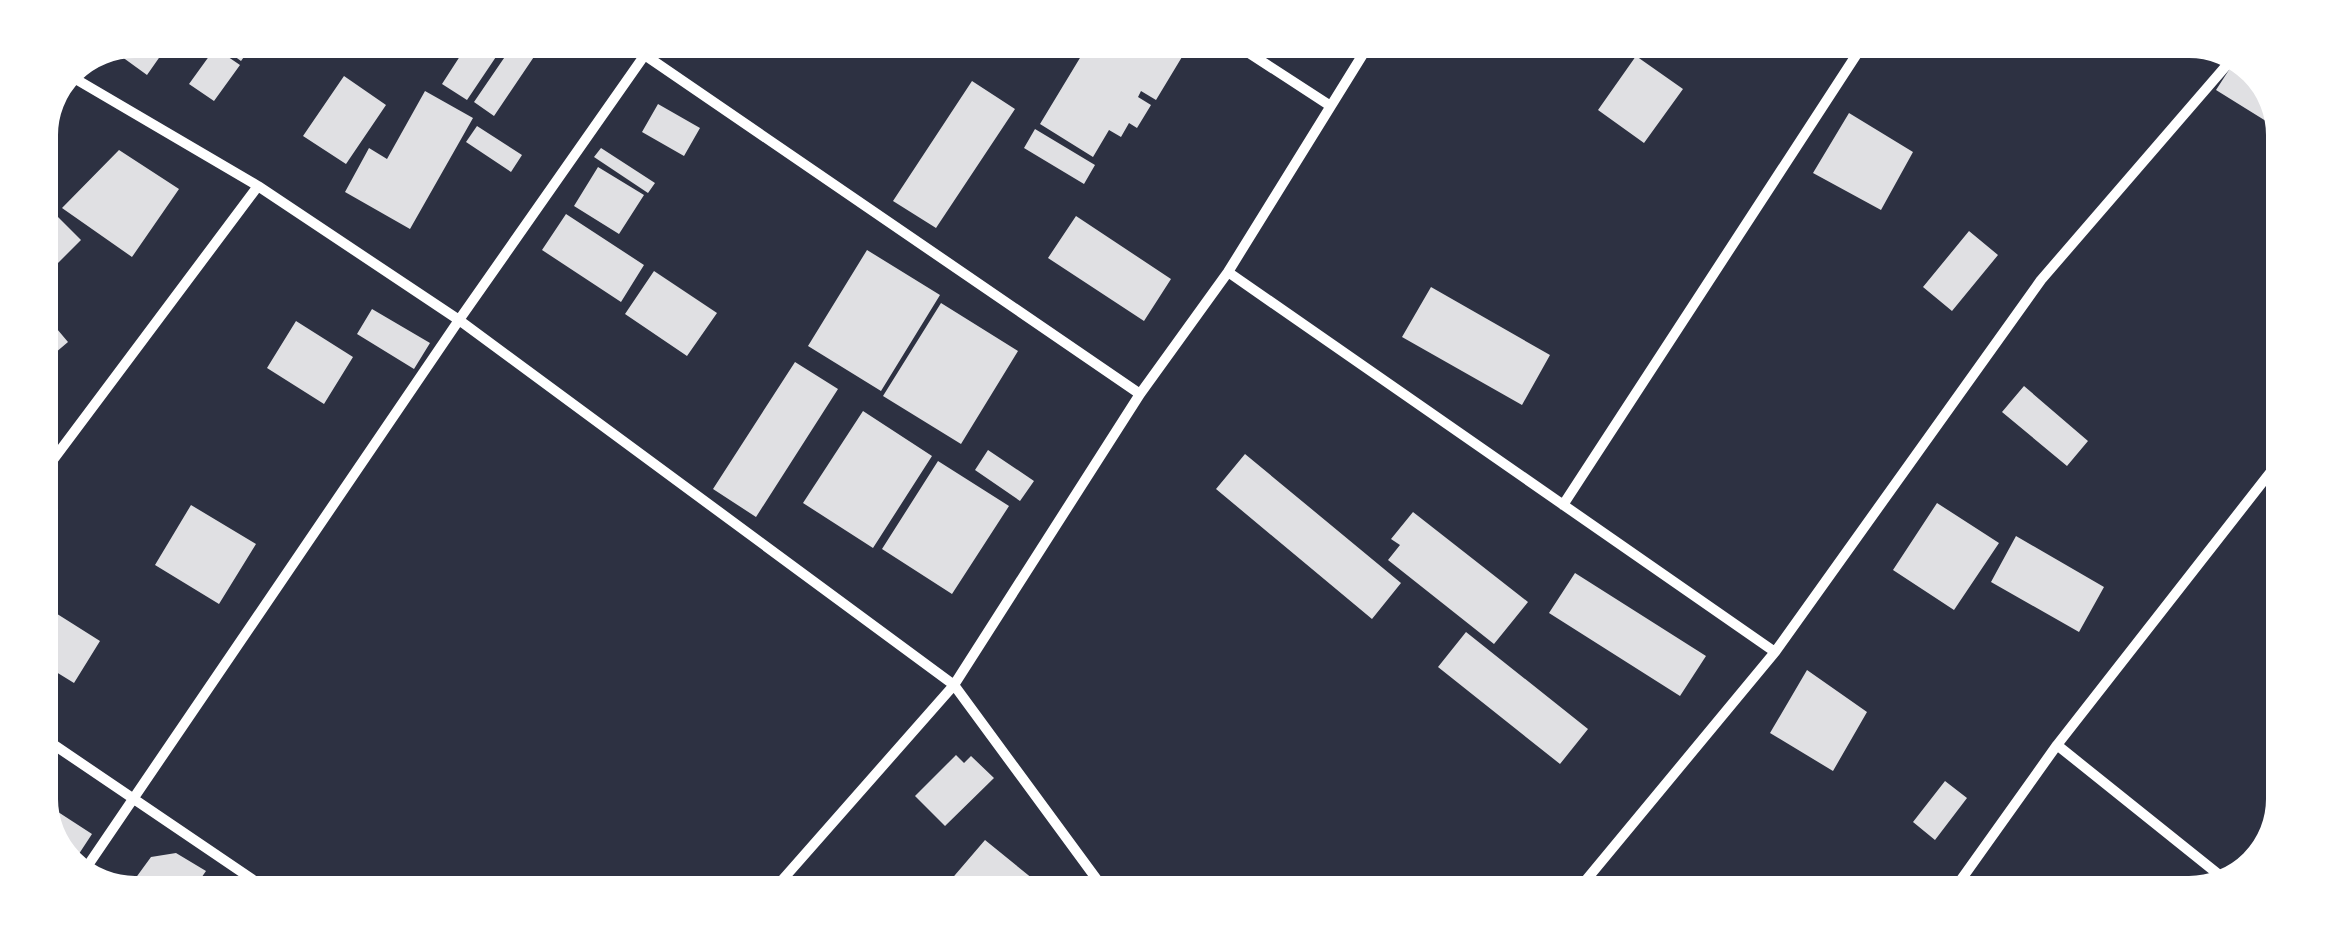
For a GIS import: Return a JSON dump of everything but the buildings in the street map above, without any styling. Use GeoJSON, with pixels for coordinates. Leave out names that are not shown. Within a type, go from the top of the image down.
{"type":"FeatureCollection","features":[{"type":"Feature","properties":{"kind":"street"},"geometry":{"type":"LineString","coordinates":[[641,52],[1140,394]]}},
{"type":"Feature","properties":{"kind":"street"},"geometry":{"type":"LineString","coordinates":[[87,867],[458,320],[647,52]]}},
{"type":"Feature","properties":{"kind":"street"},"geometry":{"type":"LineString","coordinates":[[1248,52],[1329,105]]}},
{"type":"Feature","properties":{"kind":"street"},"geometry":{"type":"LineString","coordinates":[[780,882],[954,684],[1140,394],[1228,272],[1364,52]]}},
{"type":"Feature","properties":{"kind":"street"},"geometry":{"type":"LineString","coordinates":[[1562,505],[1858,52]]}},
{"type":"Feature","properties":{"kind":"street"},"geometry":{"type":"LineString","coordinates":[[1584,882],[1775,652],[2041,280],[2229,63]]}},
{"type":"Feature","properties":{"kind":"street"},"geometry":{"type":"LineString","coordinates":[[75,79],[258,186],[458,320],[954,684],[1099,882]]}},
{"type":"Feature","properties":{"kind":"street"},"geometry":{"type":"LineString","coordinates":[[52,461],[258,186]]}},
{"type":"Feature","properties":{"kind":"street"},"geometry":{"type":"LineString","coordinates":[[1228,272],[1775,652]]}},
{"type":"Feature","properties":{"kind":"street"},"geometry":{"type":"LineString","coordinates":[[1959,882],[2057,745],[2272,470]]}},
{"type":"Feature","properties":{"kind":"street"},"geometry":{"type":"LineString","coordinates":[[53,744],[256,882]]}},
{"type":"Feature","properties":{"kind":"street"},"geometry":{"type":"LineString","coordinates":[[2057,745],[2220,875]]}}]}
